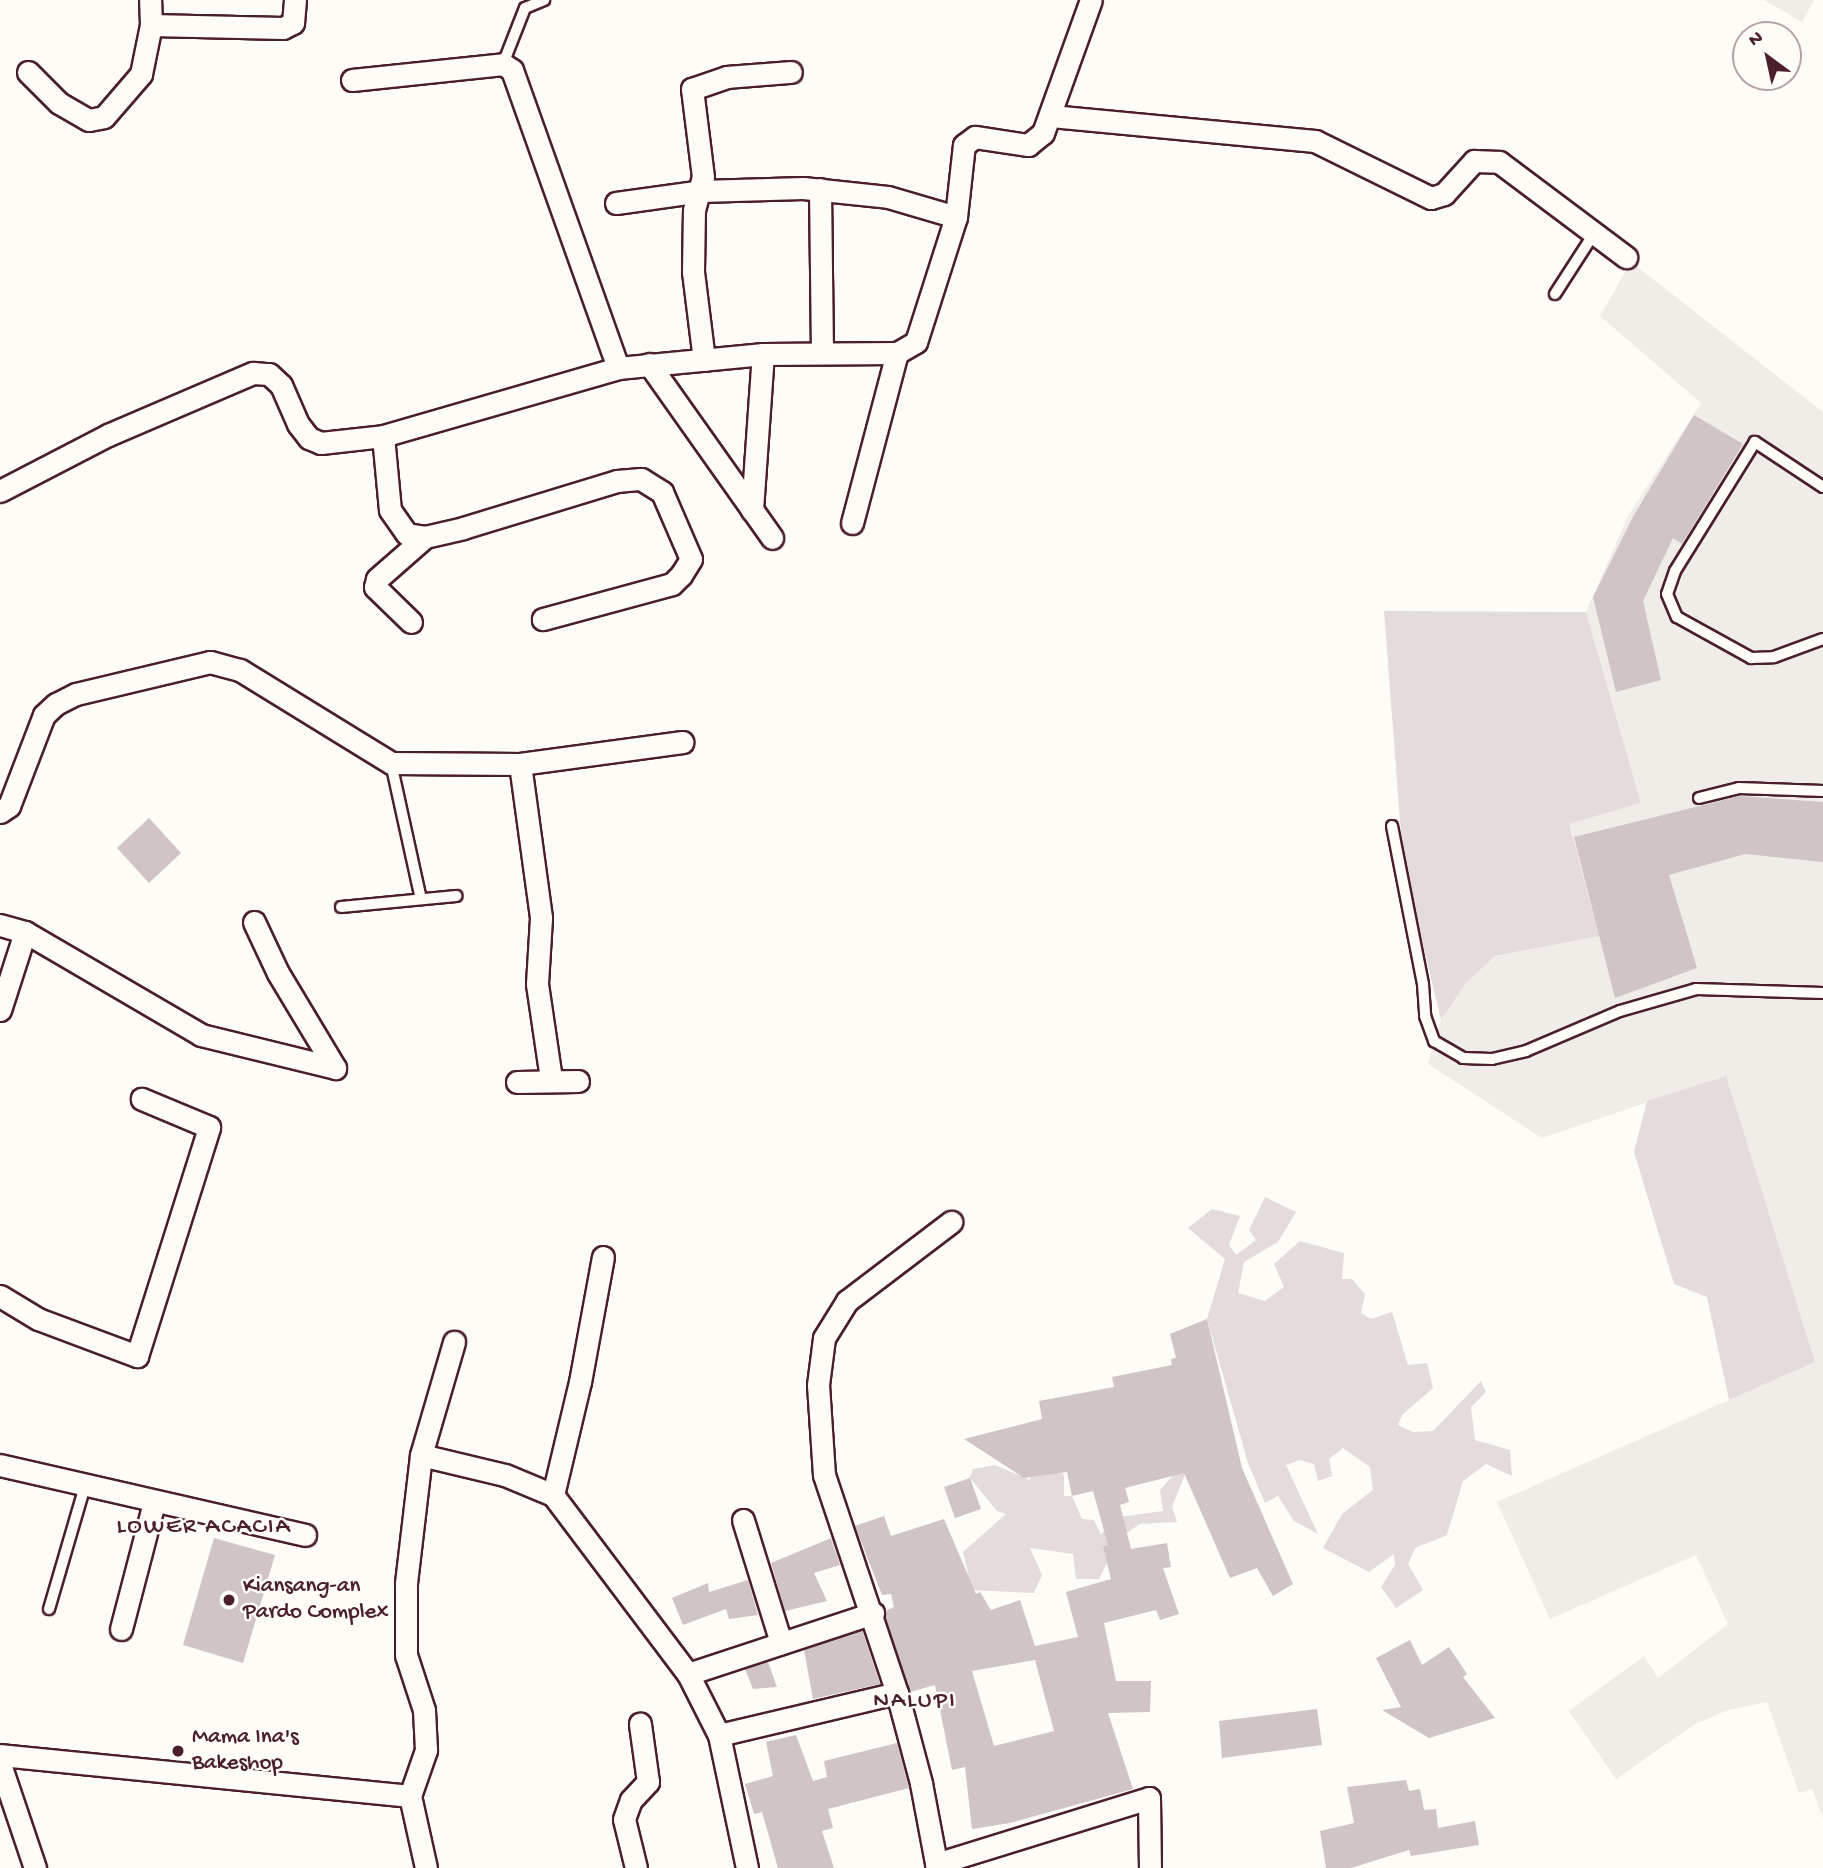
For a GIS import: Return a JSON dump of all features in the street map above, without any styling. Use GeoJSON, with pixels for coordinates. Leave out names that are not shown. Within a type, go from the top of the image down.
{"type":"FeatureCollection","features":[{"type":"Feature","properties":{"kind":"street"},"geometry":{"type":"LineString","coordinates":[[28,72],[59,103],[89,120],[104,117],[141,74],[151,24],[150,0]]}},
{"type":"Feature","properties":{"kind":"street"},"geometry":{"type":"LineString","coordinates":[[151,24],[283,28],[293,23],[295,0]]}},
{"type":"Feature","properties":{"kind":"street"},"geometry":{"type":"LineString","coordinates":[[0,491],[108,435],[253,373],[269,374],[281,385],[309,438],[321,443],[383,436],[618,368],[763,354],[897,353],[916,342],[956,217],[964,145],[975,137],[1028,145],[1043,133],[1091,0]]}},
{"type":"Feature","properties":{"kind":"street"},"geometry":{"type":"LineString","coordinates":[[352,80],[503,64],[517,79],[618,368]]}},
{"type":"Feature","properties":{"kind":"street"},"geometry":{"type":"LineString","coordinates":[[704,360],[695,310],[692,232],[701,191],[702,166],[692,89],[727,77],[791,72]]}},
{"type":"Feature","properties":{"kind":"street"},"geometry":{"type":"LineString","coordinates":[[1051,116],[1315,141],[1431,198],[1444,194],[1474,162],[1485,159],[1499,162],[1595,231],[1626,257]]}},
{"type":"Feature","properties":{"kind":"street"},"geometry":{"type":"LineString","coordinates":[[616,202],[701,191],[820,189],[888,197],[956,217]]}},
{"type":"Feature","properties":{"kind":"street"},"geometry":{"type":"LineString","coordinates":[[820,189],[822,353]]}},
{"type":"Feature","properties":{"kind":"street"},"geometry":{"type":"LineString","coordinates":[[852,523],[897,353]]}},
{"type":"Feature","properties":{"kind":"street"},"geometry":{"type":"LineString","coordinates":[[752,510],[763,354]]}},
{"type":"Feature","properties":{"kind":"street"},"geometry":{"type":"LineString","coordinates":[[649,364],[772,538]]}},
{"type":"Feature","properties":{"kind":"street"},"geometry":{"type":"LineString","coordinates":[[383,436],[390,510],[407,534],[425,537]]}},
{"type":"Feature","properties":{"kind":"street"},"geometry":{"type":"LineString","coordinates":[[411,622],[375,587],[377,579],[425,537],[617,481],[641,479],[662,492],[691,559],[681,575],[671,584],[543,619]]}},
{"type":"Feature","properties":{"kind":"street"},"geometry":{"type":"LineString","coordinates":[[0,812],[9,806],[44,715],[56,704],[76,694],[210,662],[240,670],[391,763],[520,764],[683,742]]}},
{"type":"Feature","properties":{"kind":"street"},"geometry":{"type":"LineString","coordinates":[[520,764],[541,919],[537,984],[551,1079]]}},
{"type":"Feature","properties":{"kind":"street"},"geometry":{"type":"LineString","coordinates":[[0,925],[25,932],[201,1035],[335,1068],[278,973],[254,922]]}},
{"type":"Feature","properties":{"kind":"street"},"geometry":{"type":"LineString","coordinates":[[0,1010],[25,932]]}},
{"type":"Feature","properties":{"kind":"street"},"geometry":{"type":"LineString","coordinates":[[517,1082],[551,1079],[578,1081]]}},
{"type":"Feature","properties":{"kind":"street"},"geometry":{"type":"LineString","coordinates":[[0,1296],[38,1319],[137,1356],[209,1127],[142,1099]]}},
{"type":"Feature","properties":{"kind":"street"},"geometry":{"type":"LineString","coordinates":[[951,1222],[847,1301],[834,1318],[820,1356],[824,1475],[873,1613],[897,1693],[921,1783],[936,1866],[1149,1798],[1145,1867]]}},
{"type":"Feature","properties":{"kind":"street"},"geometry":{"type":"LineString","coordinates":[[553,1495],[580,1382],[603,1257]]}},
{"type":"Feature","properties":{"kind":"street"},"geometry":{"type":"LineString","coordinates":[[426,1868],[410,1796],[426,1750],[424,1710],[406,1655],[406,1583],[421,1455],[454,1342]]}},
{"type":"Feature","properties":{"kind":"street"},"geometry":{"type":"LineString","coordinates":[[421,1455],[505,1475],[553,1495],[688,1674],[719,1735],[747,1868]]}},
{"type":"Feature","properties":{"kind":"street"},"geometry":{"type":"LineString","coordinates":[[0,1465],[305,1535]]}},
{"type":"Feature","properties":{"kind":"street"},"geometry":{"type":"LineString","coordinates":[[121,1629],[154,1502]]}},
{"type":"Feature","properties":{"kind":"street"},"geometry":{"type":"LineString","coordinates":[[743,1520],[781,1643]]}},
{"type":"Feature","properties":{"kind":"street"},"geometry":{"type":"LineString","coordinates":[[688,1674],[873,1613]]}},
{"type":"Feature","properties":{"kind":"street"},"geometry":{"type":"LineString","coordinates":[[719,1735],[897,1693]]}},
{"type":"Feature","properties":{"kind":"street"},"geometry":{"type":"LineString","coordinates":[[636,1868],[624,1819],[631,1800],[648,1782],[640,1724]]}},
{"type":"Feature","properties":{"kind":"street"},"geometry":{"type":"LineString","coordinates":[[0,1755],[410,1796]]}},
{"type":"Feature","properties":{"kind":"street"},"geometry":{"type":"LineString","coordinates":[[0,1764],[35,1868]]}},
{"type":"Feature","properties":{"kind":"lane"},"geometry":{"type":"LineString","coordinates":[[503,64],[524,8],[544,0]]}},
{"type":"Feature","properties":{"kind":"lane"},"geometry":{"type":"LineString","coordinates":[[1555,294],[1595,231]]}},
{"type":"Feature","properties":{"kind":"lane"},"geometry":{"type":"LineString","coordinates":[[1823,487],[1755,442],[1675,570],[1667,594],[1676,617],[1751,659],[1774,657],[1823,639]]}},
{"type":"Feature","properties":{"kind":"lane"},"geometry":{"type":"LineString","coordinates":[[391,763],[421,899]]}},
{"type":"Feature","properties":{"kind":"lane"},"geometry":{"type":"LineString","coordinates":[[1699,798],[1739,788],[1823,791]]}},
{"type":"Feature","properties":{"kind":"lane"},"geometry":{"type":"LineString","coordinates":[[1392,826],[1423,984],[1425,1016],[1434,1041],[1462,1058],[1493,1059],[1526,1051],[1620,1012],[1696,989],[1823,993]]}},
{"type":"Feature","properties":{"kind":"lane"},"geometry":{"type":"LineString","coordinates":[[341,907],[456,896]]}},
{"type":"Feature","properties":{"kind":"lane"},"geometry":{"type":"LineString","coordinates":[[49,1609],[85,1486]]}},
{"type":"Feature","properties":{"kind":"shaded area"},"geometry":{"type":"Polygon","coordinates":[[[1764,0],[1814,0],[1800,21],[1764,0]]]}},
{"type":"Feature","properties":{"kind":"shaded area"},"geometry":{"type":"Polygon","coordinates":[[[1631,262],[1823,412],[1823,1818],[1812,1789],[1799,1793],[1767,1702],[1728,1710],[1695,1724],[1616,1779],[1569,1711],[1644,1656],[1658,1678],[1728,1624],[1696,1555],[1550,1619],[1497,1502],[1815,1362],[1725,1076],[1542,1138],[1428,1064],[1441,1020],[1466,983],[1495,956],[1598,936],[1569,824],[1641,803],[1586,612],[1628,516],[1701,403],[1600,316],[1631,262]]]}},
{"type":"Feature","properties":{"kind":"shaded area"},"geometry":{"type":"Polygon","coordinates":[[[1384,611],[1586,612],[1641,803],[1569,824],[1599,936],[1495,956],[1466,983],[1441,1020],[1403,860],[1384,611]]]}},
{"type":"Feature","properties":{"kind":"shaded area"},"geometry":{"type":"Polygon","coordinates":[[[1726,1076],[1815,1362],[1729,1400],[1707,1297],[1674,1284],[1634,1152],[1647,1101],[1726,1076]]]}},
{"type":"Feature","properties":{"kind":"shaded area"},"geometry":{"type":"Polygon","coordinates":[[[1265,1197],[1296,1212],[1278,1242],[1244,1262],[1238,1293],[1265,1301],[1284,1287],[1274,1264],[1300,1241],[1344,1253],[1342,1279],[1352,1279],[1365,1294],[1361,1313],[1371,1319],[1392,1312],[1408,1365],[1427,1363],[1433,1388],[1402,1415],[1398,1425],[1413,1432],[1433,1431],[1481,1381],[1486,1392],[1471,1407],[1475,1440],[1510,1450],[1512,1476],[1486,1464],[1463,1481],[1447,1535],[1415,1548],[1408,1564],[1423,1590],[1396,1608],[1381,1587],[1395,1565],[1394,1554],[1369,1572],[1323,1548],[1342,1514],[1373,1490],[1370,1467],[1343,1448],[1329,1459],[1332,1476],[1318,1481],[1314,1464],[1300,1460],[1286,1465],[1318,1534],[1294,1521],[1278,1496],[1265,1503],[1248,1463],[1207,1319],[1225,1259],[1188,1228],[1212,1209],[1240,1216],[1229,1245],[1236,1255],[1256,1240],[1249,1230],[1265,1197]]]}},
{"type":"Feature","properties":{"kind":"shaded area"},"geometry":{"type":"Polygon","coordinates":[[[1046,1460],[1064,1475],[1064,1496],[1072,1496],[1082,1519],[1094,1520],[1101,1535],[1112,1518],[1163,1511],[1160,1490],[1177,1471],[1186,1472],[1172,1507],[1177,1522],[1140,1524],[1119,1538],[1099,1579],[1076,1579],[1073,1554],[1030,1548],[1042,1575],[1034,1593],[972,1590],[963,1552],[1006,1514],[997,1511],[970,1478],[973,1469],[995,1465],[1030,1480],[1033,1462],[1046,1460]]]}},
{"type":"Feature","properties":{"kind":"building"},"geometry":{"type":"Polygon","coordinates":[[[1694,415],[1743,444],[1682,544],[1673,538],[1643,601],[1661,680],[1616,692],[1593,597],[1634,515],[1694,415]]]}},
{"type":"Feature","properties":{"kind":"building"},"geometry":{"type":"Polygon","coordinates":[[[1740,796],[1823,802],[1823,862],[1745,854],[1669,875],[1697,968],[1615,998],[1574,837],[1740,796]]]}},
{"type":"Feature","properties":{"kind":"building"},"geometry":{"type":"Polygon","coordinates":[[[149,818],[181,853],[149,883],[117,848],[149,818]]]}},
{"type":"Feature","properties":{"kind":"building"},"geometry":{"type":"Polygon","coordinates":[[[1207,1319],[1242,1468],[1293,1584],[1273,1596],[1257,1568],[1230,1578],[1184,1473],[1125,1488],[1129,1502],[1120,1505],[1131,1549],[1167,1543],[1171,1567],[1163,1568],[1179,1614],[1160,1620],[1156,1610],[1104,1623],[1116,1681],[1151,1681],[1150,1712],[1108,1713],[1133,1789],[1010,1823],[972,1829],[965,1767],[952,1770],[935,1685],[910,1692],[885,1617],[887,1610],[894,1607],[891,1594],[882,1595],[855,1526],[884,1516],[891,1536],[944,1519],[976,1594],[980,1592],[991,1610],[1020,1600],[1035,1646],[1078,1637],[1066,1592],[1111,1579],[1103,1546],[1108,1545],[1093,1491],[1072,1496],[1067,1472],[1024,1478],[964,1439],[1042,1419],[1039,1401],[1114,1387],[1112,1377],[1172,1365],[1171,1359],[1176,1358],[1170,1334],[1207,1319]],[[1035,1660],[972,1671],[994,1746],[1054,1731],[1035,1660]]]}},
{"type":"Feature","properties":{"kind":"building"},"geometry":{"type":"Polygon","coordinates":[[[970,1478],[981,1509],[955,1518],[944,1487],[970,1478]]]}},
{"type":"Feature","properties":{"kind":"building","name":"Kiansang-an Pardo Complex"},"geometry":{"type":"Polygon","coordinates":[[[214,1538],[275,1555],[243,1663],[183,1645],[214,1538]]]}},
{"type":"Feature","properties":{"kind":"building"},"geometry":{"type":"Polygon","coordinates":[[[831,1538],[840,1565],[814,1573],[827,1601],[785,1611],[771,1563],[831,1538]]]}},
{"type":"Feature","properties":{"kind":"building"},"geometry":{"type":"Polygon","coordinates":[[[748,1580],[758,1615],[729,1619],[726,1609],[683,1625],[672,1598],[708,1583],[709,1592],[748,1580]]]}},
{"type":"Feature","properties":{"kind":"building"},"geometry":{"type":"Polygon","coordinates":[[[862,1630],[880,1684],[813,1699],[804,1650],[862,1630]]]}},
{"type":"Feature","properties":{"kind":"building"},"geometry":{"type":"Polygon","coordinates":[[[1410,1640],[1422,1665],[1449,1647],[1467,1674],[1463,1677],[1495,1718],[1429,1738],[1382,1710],[1401,1707],[1376,1658],[1410,1640]]]}},
{"type":"Feature","properties":{"kind":"building"},"geometry":{"type":"Polygon","coordinates":[[[768,1662],[777,1687],[753,1689],[745,1669],[768,1662]]]}},
{"type":"Feature","properties":{"kind":"building"},"geometry":{"type":"Polygon","coordinates":[[[1317,1709],[1322,1745],[1222,1758],[1219,1721],[1317,1709]]]}},
{"type":"Feature","properties":{"kind":"building"},"geometry":{"type":"Polygon","coordinates":[[[796,1735],[813,1781],[827,1777],[824,1761],[897,1743],[909,1788],[828,1809],[833,1828],[822,1831],[834,1868],[778,1868],[762,1812],[754,1814],[745,1784],[773,1776],[766,1742],[796,1735]]]}},
{"type":"Feature","properties":{"kind":"building"},"geometry":{"type":"Polygon","coordinates":[[[1406,1780],[1409,1791],[1420,1789],[1424,1810],[1436,1809],[1438,1828],[1475,1821],[1479,1845],[1411,1856],[1409,1850],[1351,1868],[1326,1868],[1320,1831],[1354,1823],[1347,1787],[1406,1780]]]}},
{"type":"Feature","properties":{"kind":"place","name":"Kiansang-an Pardo Complex"},"geometry":{"type":"Point","coordinates":[229,1600]}},
{"type":"Feature","properties":{"kind":"place","name":"Mama Ina's Bakeshop"},"geometry":{"type":"Point","coordinates":[178,1751]}},
{"type":"Feature","properties":{"kind":"district","name":"LOWER ACACIA"},"geometry":{"type":"Point","coordinates":[204,1528]}},
{"type":"Feature","properties":{"kind":"district","name":"NALUPI"},"geometry":{"type":"Point","coordinates":[915,1702]}}]}
